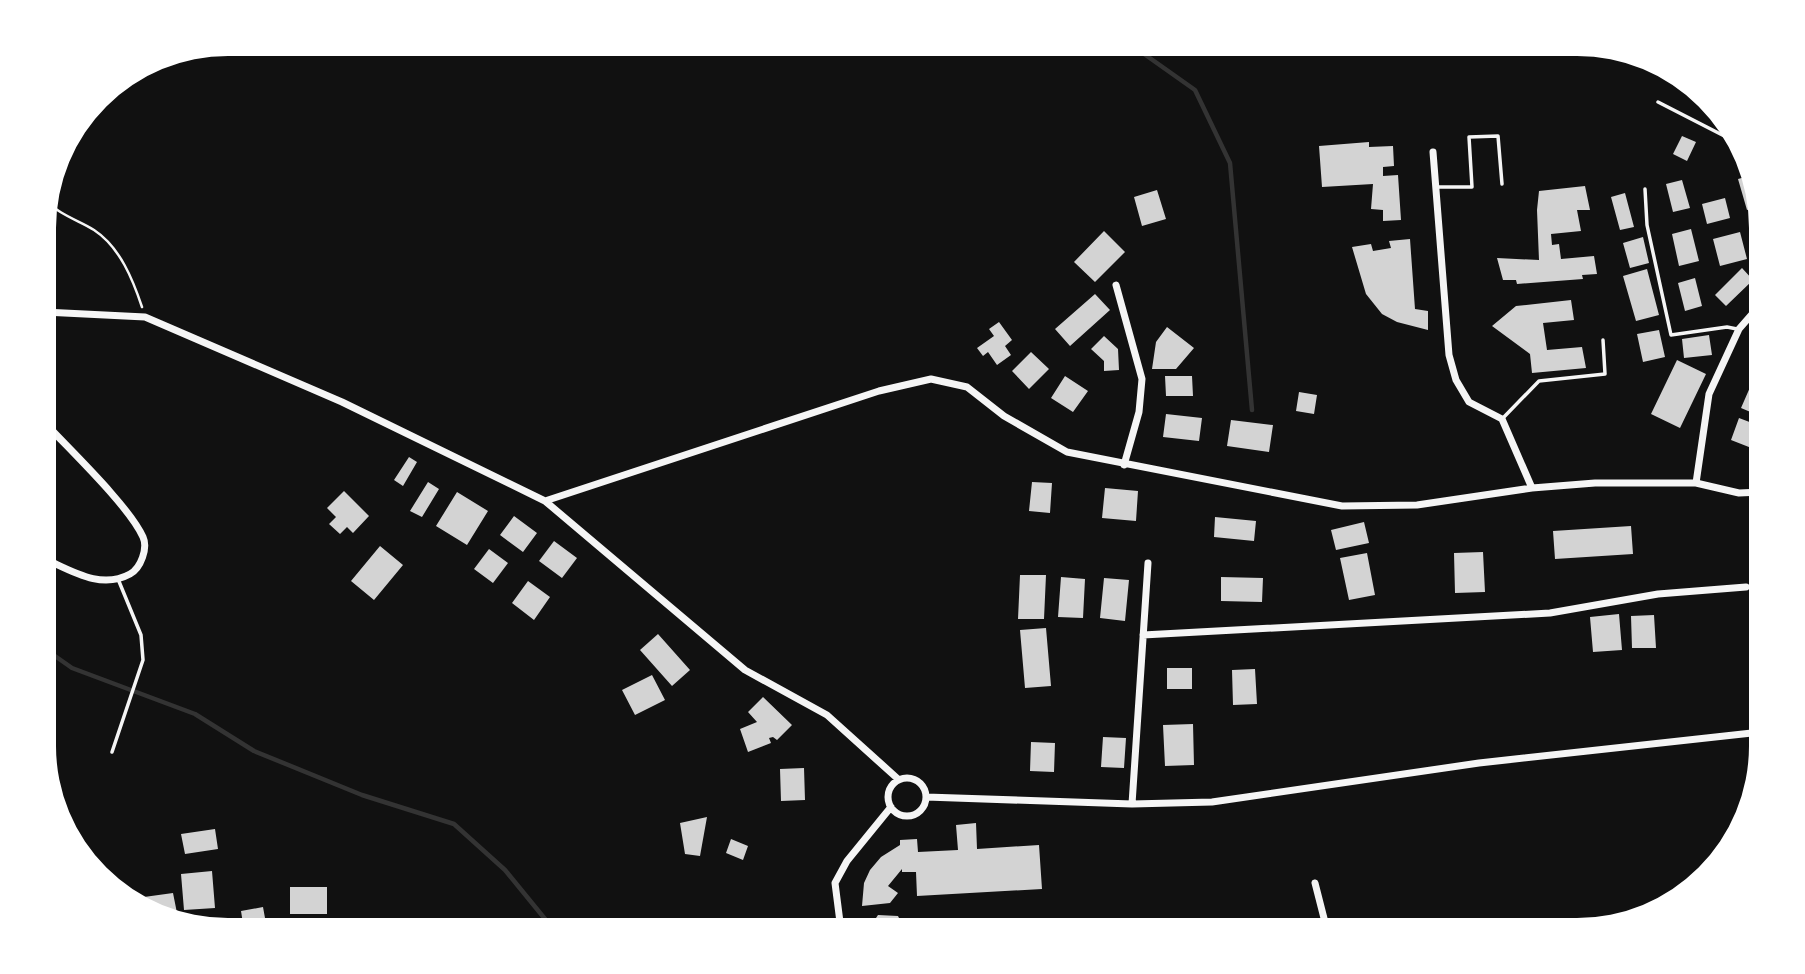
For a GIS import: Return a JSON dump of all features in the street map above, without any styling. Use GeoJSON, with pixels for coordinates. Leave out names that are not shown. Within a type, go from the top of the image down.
{"type":"FeatureCollection","features":[{"type":"Feature","properties":{"kind":"street"},"geometry":{"type":"LineString","coordinates":[[1433,152],[1449,355],[1456,380],[1469,402],[1502,419],[1532,488]]}},
{"type":"Feature","properties":{"kind":"street"},"geometry":{"type":"LineString","coordinates":[[1116,285],[1142,379],[1139,412],[1124,465]]}},
{"type":"Feature","properties":{"kind":"street"},"geometry":{"type":"LineString","coordinates":[[56,313],[145,317],[342,402],[545,501],[745,670],[827,716],[898,779],[916,779],[925,790],[926,797],[922,808],[913,815],[901,815],[891,807],[888,791],[898,779]]}},
{"type":"Feature","properties":{"kind":"street"},"geometry":{"type":"LineString","coordinates":[[1696,483],[1709,394],[1739,329],[1749,318]]}},
{"type":"Feature","properties":{"kind":"street"},"geometry":{"type":"LineString","coordinates":[[545,501],[879,391],[931,379],[967,387],[1004,416],[1067,452],[1342,506],[1417,505],[1532,488],[1595,483],[1696,483],[1739,493],[1749,493]]}},
{"type":"Feature","properties":{"kind":"street"},"geometry":{"type":"LineString","coordinates":[[56,435],[132,519],[144,539],[144,555],[134,573],[118,579],[88,579],[56,564]]}},
{"type":"Feature","properties":{"kind":"street"},"geometry":{"type":"LineString","coordinates":[[1132,804],[1149,563]]}},
{"type":"Feature","properties":{"kind":"street"},"geometry":{"type":"LineString","coordinates":[[1143,635],[1550,613],[1658,594],[1746,587]]}},
{"type":"Feature","properties":{"kind":"street"},"geometry":{"type":"LineString","coordinates":[[926,797],[1132,804],[1212,802],[1479,762],[1749,733]]}},
{"type":"Feature","properties":{"kind":"street"},"geometry":{"type":"LineString","coordinates":[[839,918],[835,883],[847,861],[891,807]]}},
{"type":"Feature","properties":{"kind":"street"},"geometry":{"type":"LineString","coordinates":[[1315,883],[1324,918]]}},
{"type":"Feature","properties":{"kind":"lane"},"geometry":{"type":"LineString","coordinates":[[1658,102],[1721,134]]}},
{"type":"Feature","properties":{"kind":"lane"},"geometry":{"type":"LineString","coordinates":[[1436,187],[1472,187],[1469,137],[1498,136],[1502,184]]}},
{"type":"Feature","properties":{"kind":"lane"},"geometry":{"type":"LineString","coordinates":[[1645,189],[1647,225],[1671,335],[1727,327],[1739,329]]}},
{"type":"Feature","properties":{"kind":"lane"},"geometry":{"type":"LineString","coordinates":[[1502,419],[1539,382],[1605,374],[1604,340]]}},
{"type":"Feature","properties":{"kind":"lane"},"geometry":{"type":"LineString","coordinates":[[112,752],[143,660],[141,635],[118,579]]}},
{"type":"Feature","properties":{"kind":"path"},"geometry":{"type":"LineString","coordinates":[[57,207],[97,232],[119,256],[133,280],[145,317]]}},
{"type":"Feature","properties":{"kind":"building"},"geometry":{"type":"Polygon","coordinates":[[[1682,136],[1696,142],[1687,161],[1673,154],[1682,136]]]}},
{"type":"Feature","properties":{"kind":"building"},"geometry":{"type":"Polygon","coordinates":[[[1369,142],[1369,147],[1393,146],[1394,166],[1383,167],[1383,176],[1398,175],[1401,220],[1383,221],[1383,210],[1371,209],[1373,184],[1322,187],[1319,146],[1369,142]]]}},
{"type":"Feature","properties":{"kind":"building"},"geometry":{"type":"Polygon","coordinates":[[[1741,178],[1748,210],[1747,210],[1738,179],[1741,178]]]}},
{"type":"Feature","properties":{"kind":"building"},"geometry":{"type":"Polygon","coordinates":[[[1682,180],[1690,208],[1673,212],[1666,184],[1682,180]]]}},
{"type":"Feature","properties":{"kind":"building"},"geometry":{"type":"Polygon","coordinates":[[[1585,186],[1590,210],[1577,210],[1581,231],[1551,234],[1552,245],[1559,244],[1561,259],[1594,256],[1597,274],[1582,275],[1583,279],[1517,284],[1516,280],[1503,280],[1497,258],[1539,260],[1539,191],[1585,186]]]}},
{"type":"Feature","properties":{"kind":"building"},"geometry":{"type":"Polygon","coordinates":[[[1157,190],[1166,219],[1142,226],[1134,197],[1157,190]]]}},
{"type":"Feature","properties":{"kind":"building"},"geometry":{"type":"Polygon","coordinates":[[[1625,193],[1634,227],[1620,230],[1611,197],[1625,193]]]}},
{"type":"Feature","properties":{"kind":"building"},"geometry":{"type":"Polygon","coordinates":[[[1725,198],[1730,218],[1707,224],[1702,204],[1725,198]]]}},
{"type":"Feature","properties":{"kind":"building"},"geometry":{"type":"Polygon","coordinates":[[[1691,229],[1699,261],[1679,266],[1672,234],[1691,229]]]}},
{"type":"Feature","properties":{"kind":"building"},"geometry":{"type":"Polygon","coordinates":[[[1104,231],[1125,252],[1095,282],[1074,262],[1104,231]]]}},
{"type":"Feature","properties":{"kind":"building"},"geometry":{"type":"Polygon","coordinates":[[[1740,232],[1747,259],[1720,266],[1713,239],[1740,232]]]}},
{"type":"Feature","properties":{"kind":"building"},"geometry":{"type":"Polygon","coordinates":[[[1643,237],[1649,263],[1630,268],[1623,243],[1643,237]]]}},
{"type":"Feature","properties":{"kind":"building"},"geometry":{"type":"Polygon","coordinates":[[[1410,239],[1415,309],[1428,311],[1428,330],[1397,322],[1382,314],[1366,294],[1352,247],[1371,244],[1373,251],[1391,248],[1389,241],[1410,239]]]}},
{"type":"Feature","properties":{"kind":"building"},"geometry":{"type":"Polygon","coordinates":[[[1742,268],[1749,276],[1749,284],[1726,306],[1715,295],[1742,268]]]}},
{"type":"Feature","properties":{"kind":"building"},"geometry":{"type":"Polygon","coordinates":[[[1647,269],[1659,315],[1636,321],[1623,276],[1647,269]]]}},
{"type":"Feature","properties":{"kind":"building"},"geometry":{"type":"Polygon","coordinates":[[[1695,278],[1702,306],[1685,311],[1678,283],[1695,278]]]}},
{"type":"Feature","properties":{"kind":"building"},"geometry":{"type":"Polygon","coordinates":[[[1095,294],[1110,310],[1070,346],[1055,329],[1095,294]]]}},
{"type":"Feature","properties":{"kind":"building"},"geometry":{"type":"Polygon","coordinates":[[[1571,300],[1574,320],[1543,323],[1547,350],[1582,347],[1586,368],[1532,373],[1530,354],[1492,326],[1516,306],[1571,300]]]}},
{"type":"Feature","properties":{"kind":"building"},"geometry":{"type":"Polygon","coordinates":[[[999,322],[1012,340],[1005,346],[1011,355],[997,365],[988,352],[983,356],[977,348],[994,336],[989,329],[999,322]]]}},
{"type":"Feature","properties":{"kind":"building"},"geometry":{"type":"Polygon","coordinates":[[[1167,327],[1194,348],[1176,369],[1152,369],[1156,342],[1167,327]]]}},
{"type":"Feature","properties":{"kind":"building"},"geometry":{"type":"Polygon","coordinates":[[[1659,330],[1665,357],[1643,362],[1637,334],[1659,330]]]}},
{"type":"Feature","properties":{"kind":"building"},"geometry":{"type":"Polygon","coordinates":[[[1709,335],[1712,355],[1684,358],[1682,339],[1709,335]]]}},
{"type":"Feature","properties":{"kind":"building"},"geometry":{"type":"Polygon","coordinates":[[[1104,336],[1118,349],[1119,370],[1104,371],[1104,361],[1091,349],[1104,336]]]}},
{"type":"Feature","properties":{"kind":"building"},"geometry":{"type":"Polygon","coordinates":[[[1031,352],[1049,369],[1029,389],[1012,371],[1031,352]]]}},
{"type":"Feature","properties":{"kind":"building"},"geometry":{"type":"Polygon","coordinates":[[[1677,360],[1706,374],[1680,428],[1651,414],[1677,360]]]}},
{"type":"Feature","properties":{"kind":"building"},"geometry":{"type":"Polygon","coordinates":[[[1065,376],[1088,391],[1073,412],[1051,398],[1065,376]]]}},
{"type":"Feature","properties":{"kind":"building"},"geometry":{"type":"Polygon","coordinates":[[[1165,376],[1192,376],[1193,396],[1166,396],[1165,376]]]}},
{"type":"Feature","properties":{"kind":"building"},"geometry":{"type":"Polygon","coordinates":[[[1749,390],[1749,411],[1741,408],[1749,390]]]}},
{"type":"Feature","properties":{"kind":"building"},"geometry":{"type":"Polygon","coordinates":[[[1299,392],[1317,395],[1314,414],[1296,411],[1299,392]]]}},
{"type":"Feature","properties":{"kind":"building"},"geometry":{"type":"Polygon","coordinates":[[[1166,414],[1202,418],[1199,441],[1163,437],[1166,414]]]}},
{"type":"Feature","properties":{"kind":"building"},"geometry":{"type":"Polygon","coordinates":[[[1739,418],[1749,422],[1749,447],[1731,440],[1739,418]]]}},
{"type":"Feature","properties":{"kind":"building"},"geometry":{"type":"Polygon","coordinates":[[[1231,420],[1273,425],[1269,452],[1227,446],[1231,420]]]}},
{"type":"Feature","properties":{"kind":"building"},"geometry":{"type":"Polygon","coordinates":[[[409,457],[417,462],[403,486],[394,480],[409,457]]]}},
{"type":"Feature","properties":{"kind":"building"},"geometry":{"type":"Polygon","coordinates":[[[428,482],[439,489],[422,517],[410,511],[428,482]]]}},
{"type":"Feature","properties":{"kind":"building"},"geometry":{"type":"Polygon","coordinates":[[[1032,482],[1052,483],[1050,513],[1029,511],[1032,482]]]}},
{"type":"Feature","properties":{"kind":"building"},"geometry":{"type":"Polygon","coordinates":[[[1105,488],[1138,491],[1136,521],[1102,518],[1105,488]]]}},
{"type":"Feature","properties":{"kind":"building"},"geometry":{"type":"Polygon","coordinates":[[[344,491],[369,516],[353,533],[347,527],[340,534],[329,524],[336,517],[327,508],[344,491]]]}},
{"type":"Feature","properties":{"kind":"building"},"geometry":{"type":"Polygon","coordinates":[[[457,492],[488,511],[467,545],[436,526],[457,492]]]}},
{"type":"Feature","properties":{"kind":"building"},"geometry":{"type":"Polygon","coordinates":[[[514,516],[537,533],[523,552],[500,535],[514,516]]]}},
{"type":"Feature","properties":{"kind":"building"},"geometry":{"type":"Polygon","coordinates":[[[1215,517],[1256,521],[1254,541],[1214,537],[1215,517]]]}},
{"type":"Feature","properties":{"kind":"building"},"geometry":{"type":"Polygon","coordinates":[[[1364,522],[1369,543],[1336,550],[1331,530],[1364,522]]]}},
{"type":"Feature","properties":{"kind":"building"},"geometry":{"type":"Polygon","coordinates":[[[1631,526],[1633,554],[1555,559],[1553,531],[1631,526]]]}},
{"type":"Feature","properties":{"kind":"building"},"geometry":{"type":"Polygon","coordinates":[[[554,541],[577,558],[562,578],[539,561],[554,541]]]}},
{"type":"Feature","properties":{"kind":"building"},"geometry":{"type":"Polygon","coordinates":[[[380,546],[403,565],[374,600],[351,581],[380,546]]]}},
{"type":"Feature","properties":{"kind":"building"},"geometry":{"type":"Polygon","coordinates":[[[489,549],[508,563],[493,583],[474,569],[489,549]]]}},
{"type":"Feature","properties":{"kind":"building"},"geometry":{"type":"Polygon","coordinates":[[[1483,552],[1485,592],[1455,593],[1454,553],[1483,552]]]}},
{"type":"Feature","properties":{"kind":"building"},"geometry":{"type":"Polygon","coordinates":[[[1367,553],[1375,595],[1349,600],[1340,558],[1367,553]]]}},
{"type":"Feature","properties":{"kind":"building"},"geometry":{"type":"Polygon","coordinates":[[[1020,575],[1046,575],[1044,619],[1018,619],[1020,575]]]}},
{"type":"Feature","properties":{"kind":"building"},"geometry":{"type":"Polygon","coordinates":[[[1061,577],[1085,579],[1083,618],[1058,617],[1061,577]]]}},
{"type":"Feature","properties":{"kind":"building"},"geometry":{"type":"Polygon","coordinates":[[[1221,577],[1263,578],[1262,602],[1221,601],[1221,577]]]}},
{"type":"Feature","properties":{"kind":"building"},"geometry":{"type":"Polygon","coordinates":[[[1104,578],[1129,580],[1125,621],[1100,618],[1104,578]]]}},
{"type":"Feature","properties":{"kind":"building"},"geometry":{"type":"Polygon","coordinates":[[[528,581],[550,597],[534,620],[512,603],[528,581]]]}},
{"type":"Feature","properties":{"kind":"building"},"geometry":{"type":"Polygon","coordinates":[[[1619,614],[1622,650],[1593,652],[1590,617],[1619,614]]]}},
{"type":"Feature","properties":{"kind":"building"},"geometry":{"type":"Polygon","coordinates":[[[1654,615],[1656,648],[1632,648],[1631,616],[1654,615]]]}},
{"type":"Feature","properties":{"kind":"building"},"geometry":{"type":"Polygon","coordinates":[[[1046,628],[1051,686],[1025,688],[1020,630],[1046,628]]]}},
{"type":"Feature","properties":{"kind":"building"},"geometry":{"type":"Polygon","coordinates":[[[658,634],[690,670],[672,686],[640,650],[658,634]]]}},
{"type":"Feature","properties":{"kind":"building"},"geometry":{"type":"Polygon","coordinates":[[[1167,668],[1192,668],[1192,689],[1167,689],[1167,668]]]}},
{"type":"Feature","properties":{"kind":"building"},"geometry":{"type":"Polygon","coordinates":[[[1255,669],[1257,704],[1233,705],[1232,670],[1255,669]]]}},
{"type":"Feature","properties":{"kind":"building"},"geometry":{"type":"Polygon","coordinates":[[[652,675],[665,700],[635,715],[622,690],[652,675]]]}},
{"type":"Feature","properties":{"kind":"building"},"geometry":{"type":"Polygon","coordinates":[[[763,697],[792,725],[777,740],[769,738],[771,743],[748,752],[740,729],[757,722],[748,712],[763,697]]]}},
{"type":"Feature","properties":{"kind":"building"},"geometry":{"type":"Polygon","coordinates":[[[1193,724],[1194,765],[1165,766],[1163,725],[1193,724]]]}},
{"type":"Feature","properties":{"kind":"building"},"geometry":{"type":"Polygon","coordinates":[[[1103,737],[1126,738],[1124,768],[1101,767],[1103,737]]]}},
{"type":"Feature","properties":{"kind":"building"},"geometry":{"type":"Polygon","coordinates":[[[1031,742],[1055,743],[1054,772],[1030,771],[1031,742]]]}},
{"type":"Feature","properties":{"kind":"building"},"geometry":{"type":"Polygon","coordinates":[[[804,768],[805,800],[781,801],[780,769],[804,768]]]}},
{"type":"Feature","properties":{"kind":"building"},"geometry":{"type":"Polygon","coordinates":[[[707,817],[700,856],[685,854],[680,823],[707,817]]]}},
{"type":"Feature","properties":{"kind":"building"},"geometry":{"type":"Polygon","coordinates":[[[976,823],[977,849],[1039,845],[1042,889],[917,896],[916,872],[902,872],[902,869],[888,886],[898,893],[890,903],[862,906],[864,883],[870,870],[881,857],[900,845],[900,840],[917,839],[918,852],[958,850],[956,825],[976,823]]]}},
{"type":"Feature","properties":{"kind":"building"},"geometry":{"type":"Polygon","coordinates":[[[215,829],[218,849],[185,854],[181,834],[215,829]]]}},
{"type":"Feature","properties":{"kind":"building"},"geometry":{"type":"Polygon","coordinates":[[[731,839],[748,846],[743,860],[726,853],[731,839]]]}},
{"type":"Feature","properties":{"kind":"building"},"geometry":{"type":"Polygon","coordinates":[[[212,871],[215,908],[184,910],[181,874],[212,871]]]}},
{"type":"Feature","properties":{"kind":"building"},"geometry":{"type":"Polygon","coordinates":[[[290,887],[327,887],[327,914],[290,914],[290,887]]]}},
{"type":"Feature","properties":{"kind":"building"},"geometry":{"type":"Polygon","coordinates":[[[173,893],[176,910],[152,900],[146,897],[173,893]]]}},
{"type":"Feature","properties":{"kind":"building"},"geometry":{"type":"Polygon","coordinates":[[[263,907],[265,918],[242,918],[241,911],[263,907]]]}},
{"type":"Feature","properties":{"kind":"building"},"geometry":{"type":"Polygon","coordinates":[[[878,915],[899,918],[876,918],[878,915]]]}},
{"type":"Feature","properties":{"kind":"waterway"},"geometry":{"type":"LineString","coordinates":[[1147,56],[1195,90],[1230,163],[1252,410]]}},
{"type":"Feature","properties":{"kind":"waterway"},"geometry":{"type":"LineString","coordinates":[[56,657],[72,668],[195,714],[254,751],[362,795],[454,824],[505,870],[544,918]]}}]}
